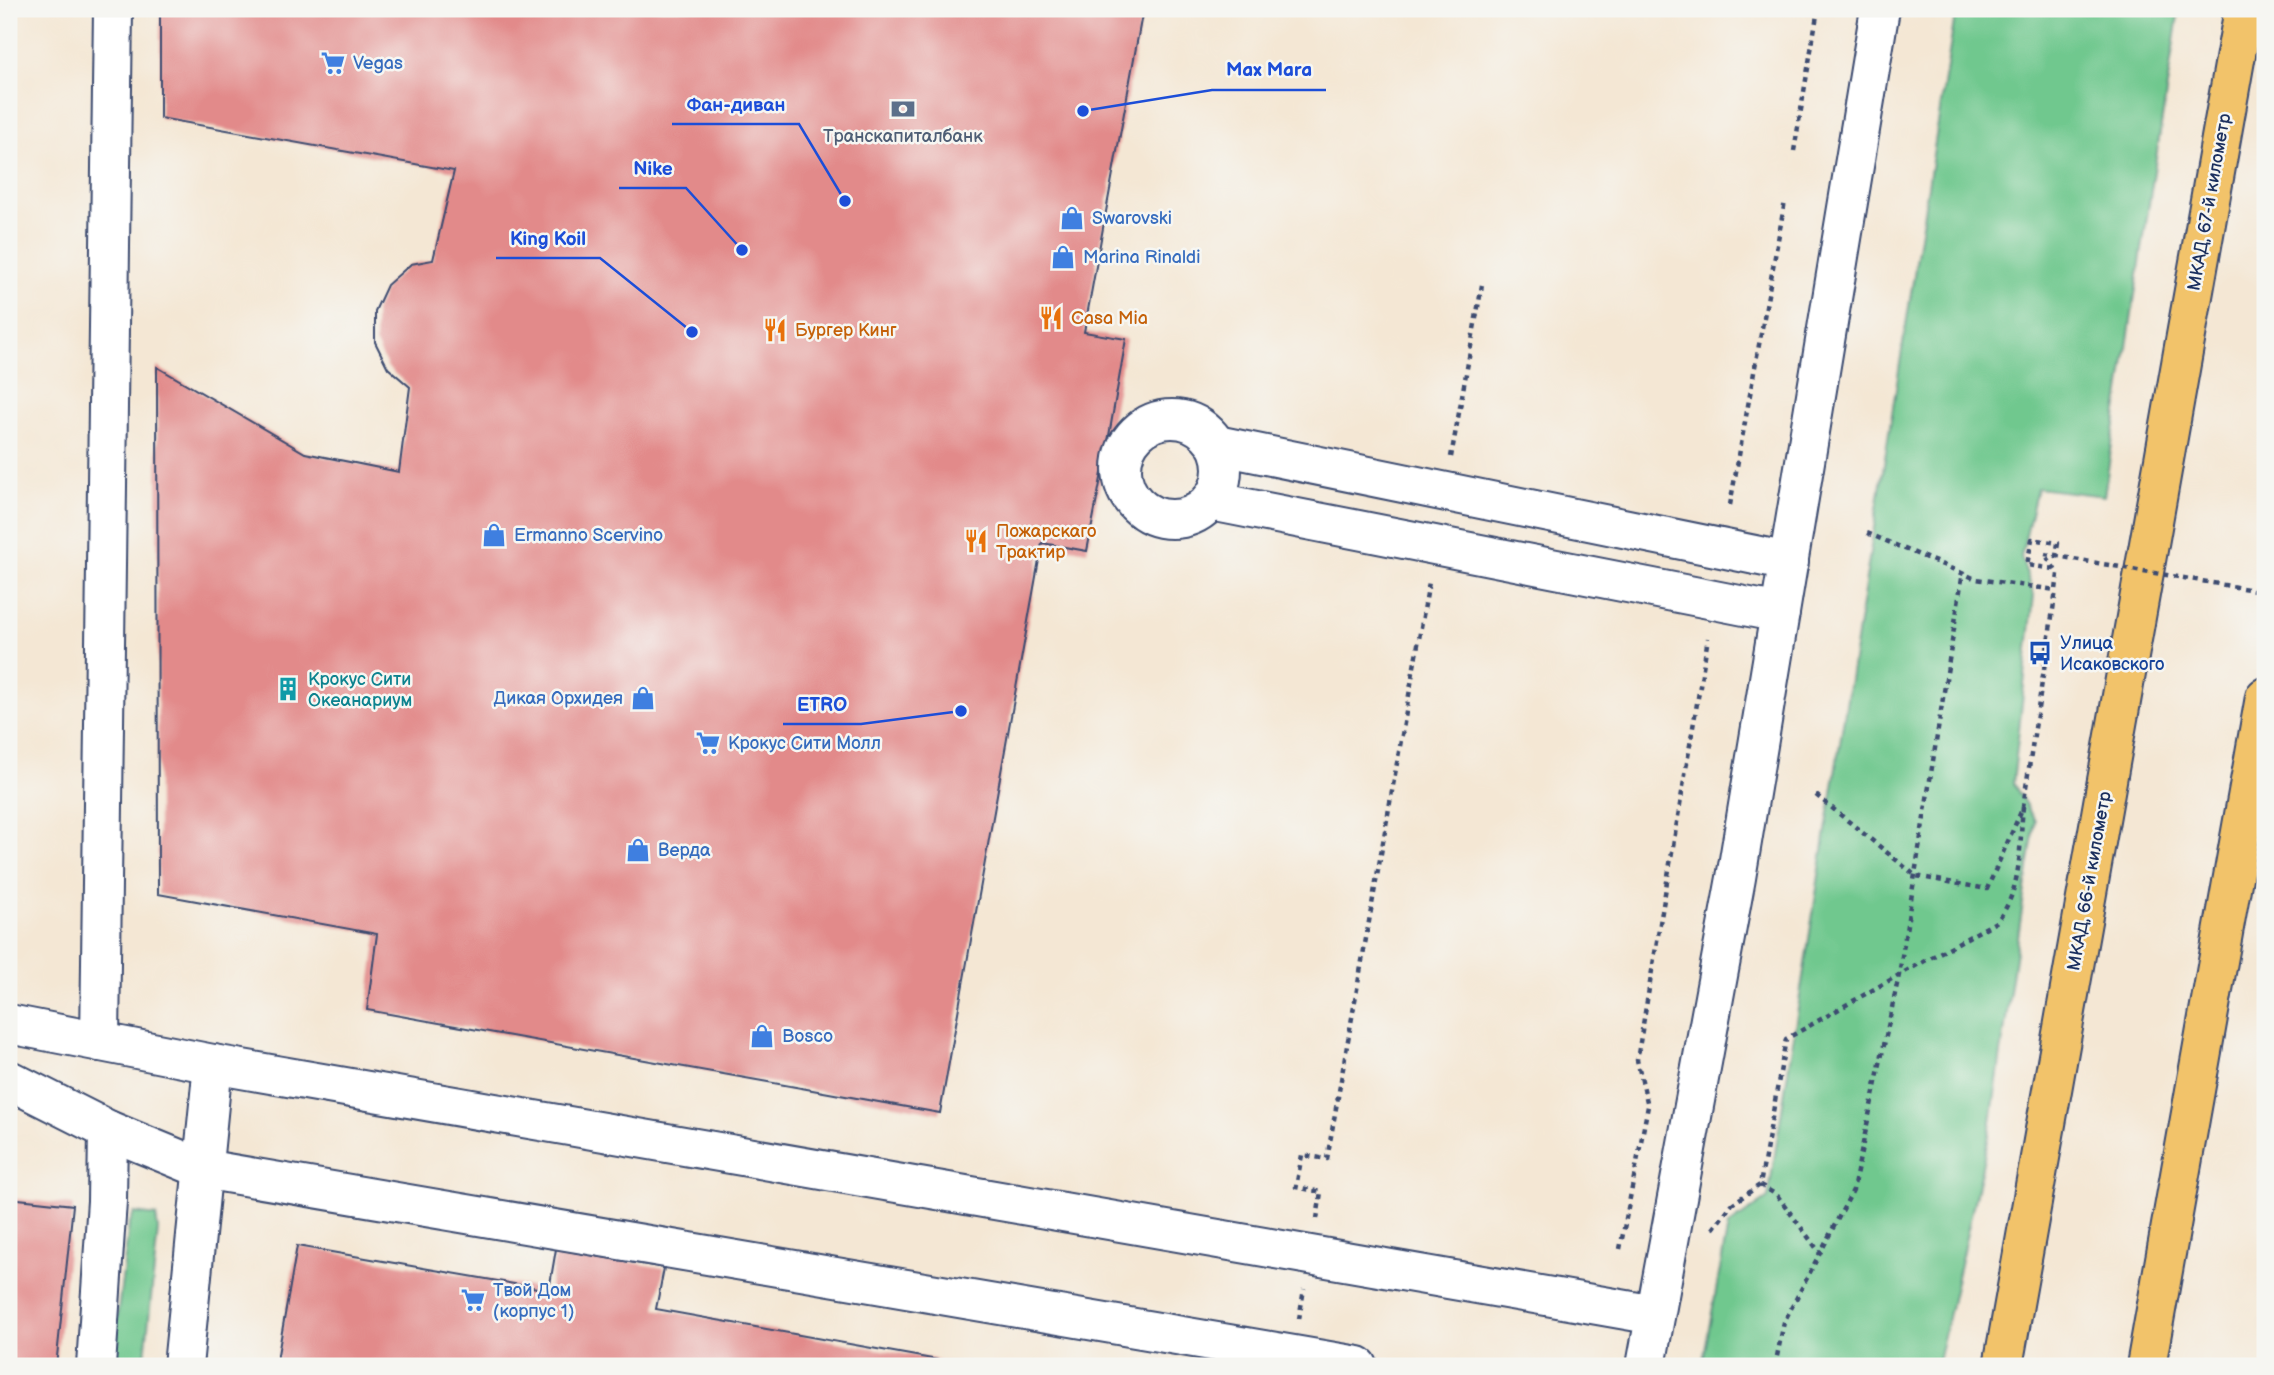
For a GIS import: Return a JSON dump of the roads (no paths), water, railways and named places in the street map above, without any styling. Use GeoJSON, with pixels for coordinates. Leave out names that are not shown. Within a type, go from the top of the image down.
{"type":"FeatureCollection","features":[{"type":"Feature","properties":{"kind":"highway","name":"МКАД, 67-й километр"},"geometry":{"type":"LineString","coordinates":[[2175,396],[2244,9]]}},
{"type":"Feature","properties":{"kind":"highway","name":"МКАД, 66-й километр"},"geometry":{"type":"LineString","coordinates":[[2003,1366],[2175,396]]}},
{"type":"Feature","properties":{"kind":"highway"},"geometry":{"type":"LineString","coordinates":[[2146,1366],[2265,697]]}},
{"type":"Feature","properties":{"kind":"lane"},"geometry":{"type":"LineString","coordinates":[[100,1042],[113,9]]}},
{"type":"Feature","properties":{"kind":"lane"},"geometry":{"type":"LineString","coordinates":[[1646,1366],[1701,1078],[1790,562],[1880,9]]}},
{"type":"Feature","properties":{"kind":"lane"},"geometry":{"type":"LineString","coordinates":[[1167,419],[1193,423],[1205,429],[1217,445],[1223,464],[1222,477],[1211,501],[1190,516],[1177,519],[1151,515],[1140,508],[1125,487],[1122,461],[1133,437],[1154,422],[1167,419]]}},
{"type":"Feature","properties":{"kind":"lane"},"geometry":{"type":"LineString","coordinates":[[1217,445],[1790,562]]}},
{"type":"Feature","properties":{"kind":"lane"},"geometry":{"type":"LineString","coordinates":[[1211,501],[1780,613]]}},
{"type":"Feature","properties":{"kind":"lane"},"geometry":{"type":"LineString","coordinates":[[9,1024],[213,1064],[1655,1315]]}},
{"type":"Feature","properties":{"kind":"lane"},"geometry":{"type":"LineString","coordinates":[[183,1366],[213,1064]]}},
{"type":"Feature","properties":{"kind":"lane"},"geometry":{"type":"LineString","coordinates":[[9,1080],[108,1130],[203,1169],[1358,1366]]}},
{"type":"Feature","properties":{"kind":"lane"},"geometry":{"type":"LineString","coordinates":[[96,1366],[107,1201],[108,1130]]}},
{"type":"Feature","properties":{"kind":"place","name":"Vegas"},"geometry":{"type":"Point","coordinates":[333,63]}},
{"type":"Feature","properties":{"kind":"place","name":"Транскапиталбанк"},"geometry":{"type":"Point","coordinates":[903,109]}},
{"type":"Feature","properties":{"kind":"place","name":"Max Mara"},"geometry":{"type":"Point","coordinates":[1083,111]}},
{"type":"Feature","properties":{"kind":"place","name":"Фан-диван"},"geometry":{"type":"Point","coordinates":[845,201]}},
{"type":"Feature","properties":{"kind":"place","name":"Swarovski"},"geometry":{"type":"Point","coordinates":[1072,218]}},
{"type":"Feature","properties":{"kind":"place","name":"Nike"},"geometry":{"type":"Point","coordinates":[742,250]}},
{"type":"Feature","properties":{"kind":"place","name":"Marina Rinaldi"},"geometry":{"type":"Point","coordinates":[1063,257]}},
{"type":"Feature","properties":{"kind":"place","name":"Casa Mia"},"geometry":{"type":"Point","coordinates":[1051,318]}},
{"type":"Feature","properties":{"kind":"place","name":"Бургер Кинг"},"geometry":{"type":"Point","coordinates":[775,330]}},
{"type":"Feature","properties":{"kind":"place","name":"King Koil"},"geometry":{"type":"Point","coordinates":[692,332]}},
{"type":"Feature","properties":{"kind":"place","name":"Ermanno Scervino"},"geometry":{"type":"Point","coordinates":[494,535]}},
{"type":"Feature","properties":{"kind":"place","name":"Пожарскаго Трактир"},"geometry":{"type":"Point","coordinates":[976,541]}},
{"type":"Feature","properties":{"kind":"place","name":"Улица Исаковского"},"geometry":{"type":"Point","coordinates":[2040,653]}},
{"type":"Feature","properties":{"kind":"place","name":"Крокус Сити Океанариум"},"geometry":{"type":"Point","coordinates":[288,689]}},
{"type":"Feature","properties":{"kind":"place","name":"Дикая Орхидея"},"geometry":{"type":"Point","coordinates":[643,698]}},
{"type":"Feature","properties":{"kind":"place","name":"ETRO"},"geometry":{"type":"Point","coordinates":[961,711]}},
{"type":"Feature","properties":{"kind":"place","name":"Крокус Сити Молл"},"geometry":{"type":"Point","coordinates":[708,743]}},
{"type":"Feature","properties":{"kind":"place","name":"Верда"},"geometry":{"type":"Point","coordinates":[638,850]}},
{"type":"Feature","properties":{"kind":"place","name":"Bosco"},"geometry":{"type":"Point","coordinates":[762,1036]}},
{"type":"Feature","properties":{"kind":"place","name":"Твой Дом (корпус 1)"},"geometry":{"type":"Point","coordinates":[473,1300]}}]}
